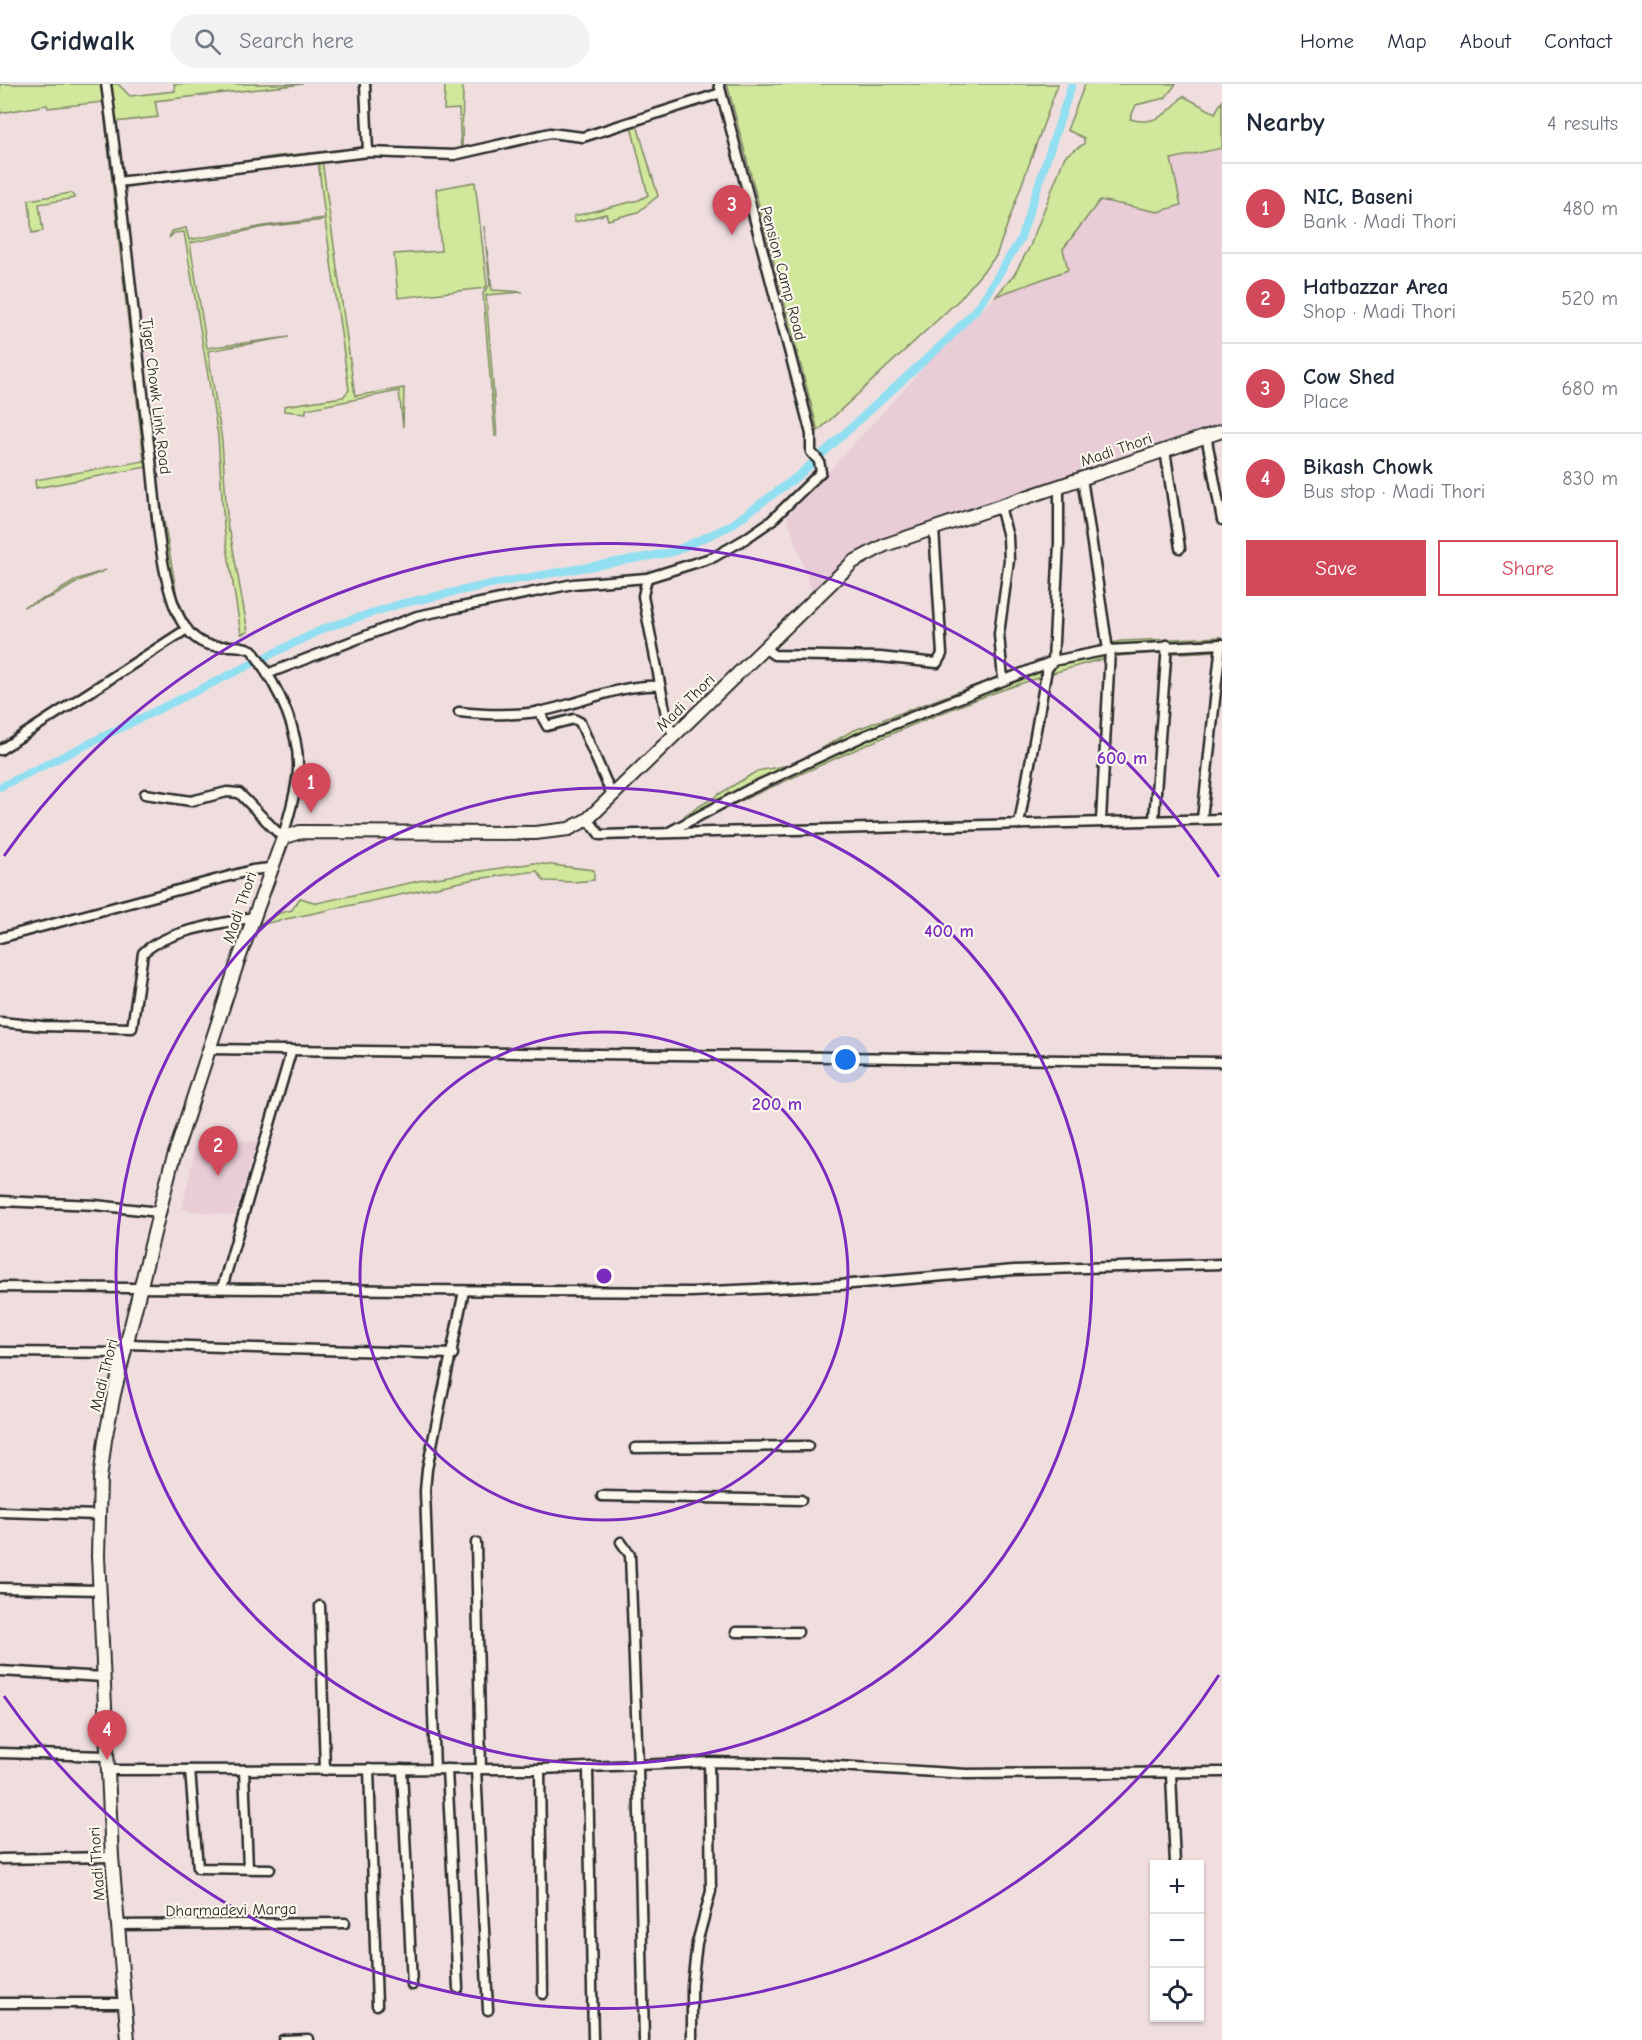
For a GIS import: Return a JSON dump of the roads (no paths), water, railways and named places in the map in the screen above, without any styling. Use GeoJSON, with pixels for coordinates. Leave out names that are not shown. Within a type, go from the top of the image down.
{"type":"FeatureCollection","features":[{"type":"Feature","properties":{"kind":"main road","name":"Madi Thori"},"geometry":{"type":"LineString","coordinates":[[128,2040],[117,1925],[106,1756],[98,1515],[105,1440],[159,1212],[208,1050],[270,868],[283,838],[310,832],[535,833],[569,829],[588,819],[853,562],[878,548],[934,528],[1222,431]]}},
{"type":"Feature","properties":{"kind":"street","name":"Tiger Chowk Link Road"},"geometry":{"type":"LineString","coordinates":[[106,84],[159,530],[175,608],[186,629]]}},
{"type":"Feature","properties":{"kind":"street"},"geometry":{"type":"LineString","coordinates":[[365,84],[368,152]]}},
{"type":"Feature","properties":{"kind":"street"},"geometry":{"type":"LineString","coordinates":[[118,182],[368,152],[454,154],[474,152],[541,134],[583,137],[720,89]]}},
{"type":"Feature","properties":{"kind":"street","name":"Pension Camp Road"},"geometry":{"type":"LineString","coordinates":[[647,578],[714,556],[745,539],[771,521],[800,491],[818,478],[821,472],[819,461],[811,453],[811,434],[720,89]]}},
{"type":"Feature","properties":{"kind":"street"},"geometry":{"type":"LineString","coordinates":[[1206,435],[1222,520]]}},
{"type":"Feature","properties":{"kind":"street"},"geometry":{"type":"LineString","coordinates":[[1165,450],[1180,548]]}},
{"type":"Feature","properties":{"kind":"street"},"geometry":{"type":"LineString","coordinates":[[1082,478],[1109,650],[1101,821]]}},
{"type":"Feature","properties":{"kind":"street"},"geometry":{"type":"LineString","coordinates":[[1019,824],[1047,669],[1053,661],[1059,543],[1059,486]]}},
{"type":"Feature","properties":{"kind":"street"},"geometry":{"type":"LineString","coordinates":[[1000,506],[1008,537],[1009,560],[999,634],[1003,680]]}},
{"type":"Feature","properties":{"kind":"street"},"geometry":{"type":"LineString","coordinates":[[764,648],[774,655],[880,657],[937,663],[942,654],[934,528]]}},
{"type":"Feature","properties":{"kind":"street"},"geometry":{"type":"LineString","coordinates":[[264,671],[417,616],[573,584],[647,578],[643,596],[668,725],[675,736]]}},
{"type":"Feature","properties":{"kind":"street"},"geometry":{"type":"LineString","coordinates":[[0,750],[186,629],[197,640],[208,645],[248,648],[256,656],[293,728],[298,761],[297,780],[283,838]]}},
{"type":"Feature","properties":{"kind":"street"},"geometry":{"type":"LineString","coordinates":[[666,834],[748,790],[866,735],[1053,661],[1109,650],[1167,645],[1222,644],[1202,819]]}},
{"type":"Feature","properties":{"kind":"street"},"geometry":{"type":"LineString","coordinates":[[1154,819],[1167,645]]}},
{"type":"Feature","properties":{"kind":"street"},"geometry":{"type":"LineString","coordinates":[[459,712],[506,716],[539,711],[632,686],[660,686]]}},
{"type":"Feature","properties":{"kind":"street"},"geometry":{"type":"LineString","coordinates":[[539,711],[546,726],[574,719],[580,722],[612,795]]}},
{"type":"Feature","properties":{"kind":"street"},"geometry":{"type":"LineString","coordinates":[[145,794],[191,801],[227,792],[239,793],[283,838]]}},
{"type":"Feature","properties":{"kind":"street"},"geometry":{"type":"LineString","coordinates":[[588,819],[600,835],[1222,819]]}},
{"type":"Feature","properties":{"kind":"street"},"geometry":{"type":"LineString","coordinates":[[0,938],[252,870],[270,868]]}},
{"type":"Feature","properties":{"kind":"street"},"geometry":{"type":"LineString","coordinates":[[0,1022],[42,1026],[132,1028],[143,953],[162,940],[207,926],[253,917]]}},
{"type":"Feature","properties":{"kind":"street"},"geometry":{"type":"LineString","coordinates":[[208,1050],[1222,1062]]}},
{"type":"Feature","properties":{"kind":"street"},"geometry":{"type":"LineString","coordinates":[[222,1288],[291,1052]]}},
{"type":"Feature","properties":{"kind":"street"},"geometry":{"type":"LineString","coordinates":[[0,1201],[95,1205],[159,1212]]}},
{"type":"Feature","properties":{"kind":"street"},"geometry":{"type":"LineString","coordinates":[[0,1287],[140,1286],[691,1292],[840,1285],[1014,1270],[1222,1264]]}},
{"type":"Feature","properties":{"kind":"street"},"geometry":{"type":"LineString","coordinates":[[435,1769],[425,1491],[427,1469],[453,1354],[464,1291]]}},
{"type":"Feature","properties":{"kind":"street"},"geometry":{"type":"LineString","coordinates":[[0,1352],[126,1349],[453,1354]]}},
{"type":"Feature","properties":{"kind":"street"},"geometry":{"type":"LineString","coordinates":[[635,1448],[808,1446]]}},
{"type":"Feature","properties":{"kind":"street"},"geometry":{"type":"LineString","coordinates":[[602,1496],[801,1500]]}},
{"type":"Feature","properties":{"kind":"street"},"geometry":{"type":"LineString","coordinates":[[0,1512],[98,1515]]}},
{"type":"Feature","properties":{"kind":"street"},"geometry":{"type":"LineString","coordinates":[[621,1542],[630,1555],[638,1766],[644,2040]]}},
{"type":"Feature","properties":{"kind":"street"},"geometry":{"type":"LineString","coordinates":[[476,1543],[479,1769],[488,2010]]}},
{"type":"Feature","properties":{"kind":"street"},"geometry":{"type":"LineString","coordinates":[[0,1588],[100,1590]]}},
{"type":"Feature","properties":{"kind":"street"},"geometry":{"type":"LineString","coordinates":[[320,1606],[325,1770]]}},
{"type":"Feature","properties":{"kind":"street"},"geometry":{"type":"LineString","coordinates":[[736,1632],[798,1632]]}},
{"type":"Feature","properties":{"kind":"street"},"geometry":{"type":"LineString","coordinates":[[0,1671],[104,1677]]}},
{"type":"Feature","properties":{"kind":"street"},"geometry":{"type":"LineString","coordinates":[[0,1753],[106,1756]]}},
{"type":"Feature","properties":{"kind":"street"},"geometry":{"type":"LineString","coordinates":[[692,2040],[692,1984],[697,1943],[711,1891],[709,1762]]}},
{"type":"Feature","properties":{"kind":"street"},"geometry":{"type":"LineString","coordinates":[[107,1770],[540,1769],[709,1762],[806,1764],[967,1774],[1222,1772]]}},
{"type":"Feature","properties":{"kind":"street"},"geometry":{"type":"LineString","coordinates":[[588,1768],[593,2040]]}},
{"type":"Feature","properties":{"kind":"street"},"geometry":{"type":"LineString","coordinates":[[369,1769],[377,2006]]}},
{"type":"Feature","properties":{"kind":"street"},"geometry":{"type":"LineString","coordinates":[[402,1769],[412,1985]]}},
{"type":"Feature","properties":{"kind":"street"},"geometry":{"type":"LineString","coordinates":[[447,1769],[458,1988]]}},
{"type":"Feature","properties":{"kind":"street"},"geometry":{"type":"LineString","coordinates":[[540,1769],[543,1995]]}},
{"type":"Feature","properties":{"kind":"street"},"geometry":{"type":"LineString","coordinates":[[190,1770],[198,1868],[270,1869]]}},
{"type":"Feature","properties":{"kind":"street"},"geometry":{"type":"LineString","coordinates":[[244,1770],[248,1868]]}},
{"type":"Feature","properties":{"kind":"street"},"geometry":{"type":"LineString","coordinates":[[1171,1774],[1175,1860]]}},
{"type":"Feature","properties":{"kind":"street"},"geometry":{"type":"LineString","coordinates":[[0,1859],[112,1857]]}},
{"type":"Feature","properties":{"kind":"street","name":"Dharmadevi Marga"},"geometry":{"type":"LineString","coordinates":[[117,1925],[345,1923]]}},
{"type":"Feature","properties":{"kind":"street"},"geometry":{"type":"LineString","coordinates":[[0,2004],[125,2003]]}},
{"type":"Feature","properties":{"kind":"street"},"geometry":{"type":"LineString","coordinates":[[283,2040],[308,2039]]}},
{"type":"Feature","properties":{"kind":"waterway"},"geometry":{"type":"LineString","coordinates":[[0,787],[325,628],[400,604],[491,584],[673,552],[730,526],[798,476],[949,338],[979,306],[1020,240],[1072,84]]}},
{"type":"Feature","properties":{"kind":"place","name":"Cow Shed"},"geometry":{"type":"Point","coordinates":[732,235]}},
{"type":"Feature","properties":{"kind":"place","name":"NIC, Baseni"},"geometry":{"type":"Point","coordinates":[311,813]}},
{"type":"Feature","properties":{"kind":"place","name":"Hatbazzar Area"},"geometry":{"type":"Point","coordinates":[218,1176]}},
{"type":"Feature","properties":{"kind":"place","name":"Bikash Chowk"},"geometry":{"type":"Point","coordinates":[107,1760]}}]}
